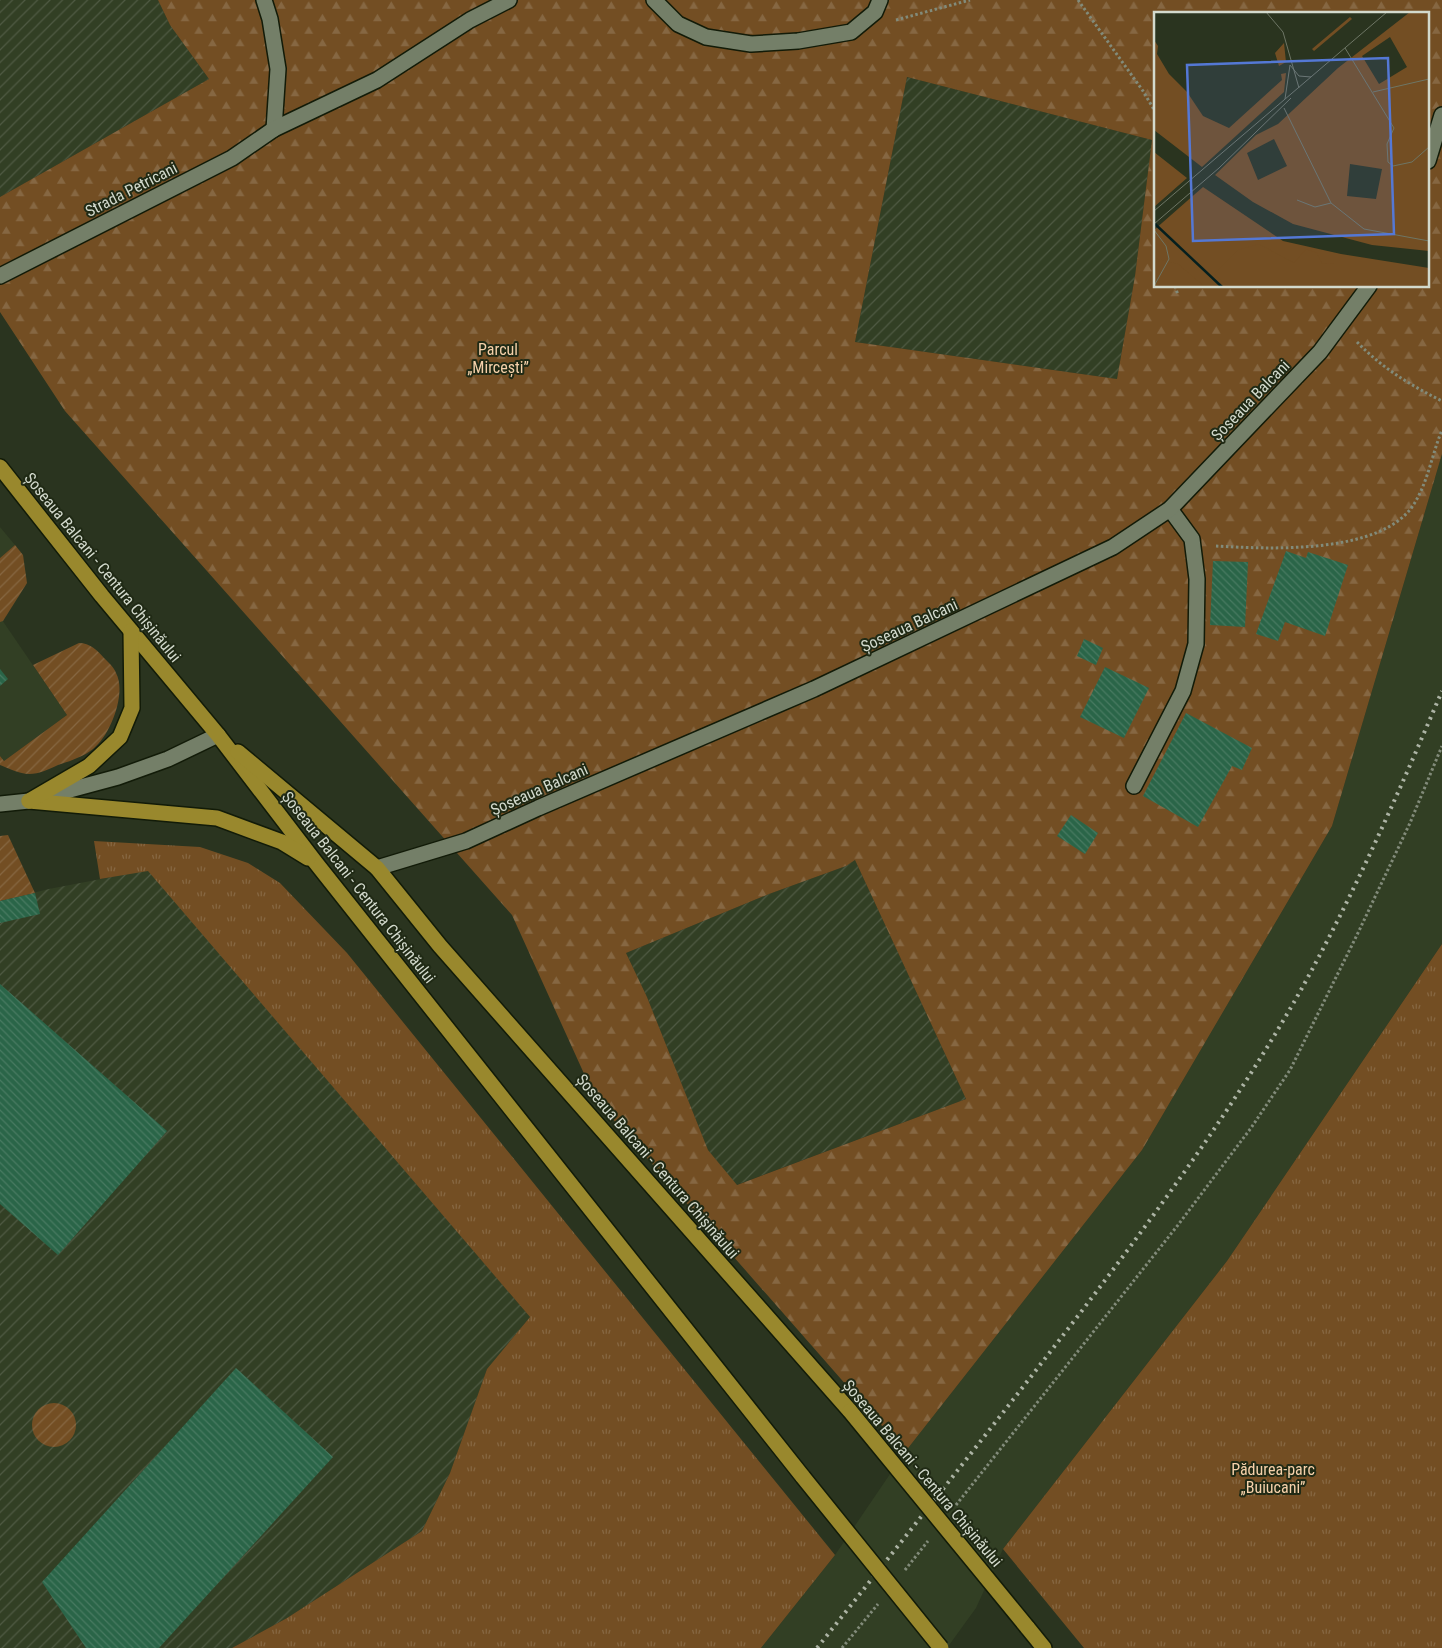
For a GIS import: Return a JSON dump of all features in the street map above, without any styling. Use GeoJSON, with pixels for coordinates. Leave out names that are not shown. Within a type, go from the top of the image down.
{"type":"FeatureCollection","features":[{"type":"Feature","properties":{"kind":"highway","name":"Șoseaua Balcani - Centura Chișinăului"},"geometry":{"type":"LineString","coordinates":[[0,467],[102,596],[218,735],[316,863],[941,1648]]}},
{"type":"Feature","properties":{"kind":"highway"},"geometry":{"type":"LineString","coordinates":[[29,801],[89,766],[120,737],[132,708],[131,631]]}},
{"type":"Feature","properties":{"kind":"highway","name":"Șoseaua Balcani - Centura Chișinăului"},"geometry":{"type":"LineString","coordinates":[[218,735],[377,868],[440,946],[850,1412],[1044,1648]]}},
{"type":"Feature","properties":{"kind":"highway"},"geometry":{"type":"LineString","coordinates":[[29,801],[217,818],[282,842],[316,863]]}},
{"type":"Feature","properties":{"kind":"street"},"geometry":{"type":"LineString","coordinates":[[264,0],[270,19],[278,69],[274,129]]}},
{"type":"Feature","properties":{"kind":"street","name":"Strada Petricani"},"geometry":{"type":"LineString","coordinates":[[0,276],[232,158],[274,129],[377,80],[470,20],[510,0]]}},
{"type":"Feature","properties":{"kind":"street"},"geometry":{"type":"LineString","coordinates":[[654,0],[678,24],[706,37],[751,44],[798,41],[851,32],[875,12],[880,0]]}},
{"type":"Feature","properties":{"kind":"street"},"geometry":{"type":"LineString","coordinates":[[1430,154],[1442,115]]}},
{"type":"Feature","properties":{"kind":"street","name":"Șoseaua Balcani"},"geometry":{"type":"LineString","coordinates":[[377,868],[466,841],[814,689],[1114,547],[1170,509],[1320,352],[1368,288]]}},
{"type":"Feature","properties":{"kind":"street"},"geometry":{"type":"LineString","coordinates":[[1134,786],[1183,691],[1196,644],[1196,579],[1192,540],[1170,509]]}},
{"type":"Feature","properties":{"kind":"street"},"geometry":{"type":"LineString","coordinates":[[0,804],[29,801],[135,771],[168,759],[218,735]]}},
{"type":"Feature","properties":{"kind":"path"},"geometry":{"type":"LineString","coordinates":[[889,21],[970,0]]}},
{"type":"Feature","properties":{"kind":"path"},"geometry":{"type":"LineString","coordinates":[[1078,0],[1144,91],[1154,109]]}},
{"type":"Feature","properties":{"kind":"path"},"geometry":{"type":"LineString","coordinates":[[1176,288],[1178,295]]}},
{"type":"Feature","properties":{"kind":"path"},"geometry":{"type":"LineString","coordinates":[[1341,325],[1375,360],[1415,387],[1442,401]]}},
{"type":"Feature","properties":{"kind":"path"},"geometry":{"type":"LineString","coordinates":[[1192,540],[1208,545],[1271,549],[1320,546],[1359,538],[1381,531],[1403,517],[1413,505],[1424,485],[1442,430]]}},
{"type":"Feature","properties":{"kind":"path"},"geometry":{"type":"LineString","coordinates":[[952,1511],[1178,1225],[1251,1128],[1290,1070],[1410,824],[1442,746]]}},
{"type":"Feature","properties":{"kind":"path"},"geometry":{"type":"LineString","coordinates":[[904,1571],[934,1534]]}},
{"type":"Feature","properties":{"kind":"path"},"geometry":{"type":"LineString","coordinates":[[842,1648],[880,1601]]}},
{"type":"Feature","properties":{"kind":"shaded area"},"geometry":{"type":"Polygon","coordinates":[[[0,0],[158,0],[170,25],[209,79],[0,197],[0,0]]]}},
{"type":"Feature","properties":{"kind":"shaded area"},"geometry":{"type":"Polygon","coordinates":[[[907,77],[1152,140],[1135,276],[1117,379],[855,342],[907,77]]]}},
{"type":"Feature","properties":{"kind":"shaded area"},"geometry":{"type":"Polygon","coordinates":[[[1442,454],[1442,944],[1227,1261],[1003,1549],[976,1608],[947,1648],[761,1648],[835,1555],[905,1452],[1142,1150],[1332,826],[1442,454]]]}},
{"type":"Feature","properties":{"kind":"shaded area"},"geometry":{"type":"Polygon","coordinates":[[[0,527],[15,545],[0,558],[0,527]]]}},
{"type":"Feature","properties":{"kind":"shaded area"},"geometry":{"type":"Polygon","coordinates":[[[0,617],[67,715],[4,761],[0,756],[0,617]]]}},
{"type":"Feature","properties":{"kind":"shaded area"},"geometry":{"type":"Polygon","coordinates":[[[855,860],[966,1099],[736,1185],[708,1150],[647,997],[626,953],[769,894],[846,866],[855,860]]]}},
{"type":"Feature","properties":{"kind":"shaded area"},"geometry":{"type":"Polygon","coordinates":[[[148,870],[530,1317],[487,1369],[450,1473],[422,1531],[287,1618],[232,1648],[0,1648],[0,901],[49,889],[148,870]]]}},
{"type":"Feature","properties":{"kind":"green space","name":"Parcul „Mircești”"},"geometry":{"type":"Polygon","coordinates":[[[158,0],[1442,0],[1442,454],[1332,826],[1142,1150],[905,1452],[596,1100],[512,915],[65,411],[0,312],[0,197],[209,79],[170,25],[158,0]],[[907,77],[855,342],[1117,379],[1135,276],[1152,140],[907,77]],[[855,860],[846,866],[769,894],[626,953],[647,997],[708,1150],[737,1185],[966,1099],[855,860]]]}},
{"type":"Feature","properties":{"kind":"green space"},"geometry":{"type":"Polygon","coordinates":[[[15,545],[23,555],[27,583],[3,621],[0,622],[0,558],[15,545]]]}},
{"type":"Feature","properties":{"kind":"green space"},"geometry":{"type":"Polygon","coordinates":[[[79,643],[90,646],[99,652],[116,673],[119,681],[118,702],[111,725],[93,749],[48,770],[25,774],[0,765],[0,756],[4,761],[67,715],[33,665],[79,643]]]}},
{"type":"Feature","properties":{"kind":"green space"},"geometry":{"type":"Polygon","coordinates":[[[8,835],[35,893],[0,901],[0,836],[8,835]]]}},
{"type":"Feature","properties":{"kind":"green space"},"geometry":{"type":"Polygon","coordinates":[[[94,841],[200,847],[248,863],[280,883],[347,953],[835,1555],[761,1648],[232,1648],[287,1618],[422,1531],[450,1473],[487,1369],[530,1317],[148,871],[100,879],[94,841]]]}},
{"type":"Feature","properties":{"kind":"green space","name":"Pădurea-parc „Buiucani”"},"geometry":{"type":"Polygon","coordinates":[[[1442,944],[1442,1648],[1084,1648],[1003,1549],[1227,1261],[1442,944]]]}},
{"type":"Feature","properties":{"kind":"green space"},"geometry":{"type":"Polygon","coordinates":[[[58,1403],[70,1409],[75,1416],[75,1434],[70,1441],[63,1446],[50,1447],[42,1444],[35,1437],[32,1421],[35,1413],[42,1406],[58,1403]]]}},
{"type":"Feature","properties":{"kind":"building"},"geometry":{"type":"Polygon","coordinates":[[[1286,551],[1306,558],[1308,552],[1348,565],[1325,636],[1285,622],[1278,641],[1256,634],[1286,551]]]}},
{"type":"Feature","properties":{"kind":"building"},"geometry":{"type":"Polygon","coordinates":[[[1213,561],[1248,562],[1245,627],[1210,625],[1213,561]]]}},
{"type":"Feature","properties":{"kind":"building"},"geometry":{"type":"Polygon","coordinates":[[[1084,639],[1103,648],[1096,665],[1077,656],[1084,639]]]}},
{"type":"Feature","properties":{"kind":"building"},"geometry":{"type":"Polygon","coordinates":[[[1105,667],[1149,688],[1124,738],[1080,717],[1105,667]]]}},
{"type":"Feature","properties":{"kind":"building"},"geometry":{"type":"Polygon","coordinates":[[[0,669],[8,679],[0,686],[0,669]]]}},
{"type":"Feature","properties":{"kind":"building"},"geometry":{"type":"Polygon","coordinates":[[[1186,713],[1252,748],[1242,770],[1232,766],[1198,827],[1143,796],[1186,713]]]}},
{"type":"Feature","properties":{"kind":"building"},"geometry":{"type":"Polygon","coordinates":[[[1071,815],[1098,833],[1085,854],[1057,836],[1071,815]]]}},
{"type":"Feature","properties":{"kind":"building"},"geometry":{"type":"Polygon","coordinates":[[[35,893],[40,914],[0,923],[0,901],[35,893]]]}},
{"type":"Feature","properties":{"kind":"building"},"geometry":{"type":"Polygon","coordinates":[[[0,984],[167,1131],[58,1255],[0,1204],[0,984]]]}},
{"type":"Feature","properties":{"kind":"building"},"geometry":{"type":"Polygon","coordinates":[[[236,1368],[333,1457],[159,1648],[86,1648],[42,1582],[236,1368]]]}},
{"type":"Feature","properties":{"kind":"railway"},"geometry":{"type":"LineString","coordinates":[[817,1648],[983,1438],[1140,1234],[1252,1072],[1302,988],[1340,915],[1376,841],[1442,691]]}}]}
